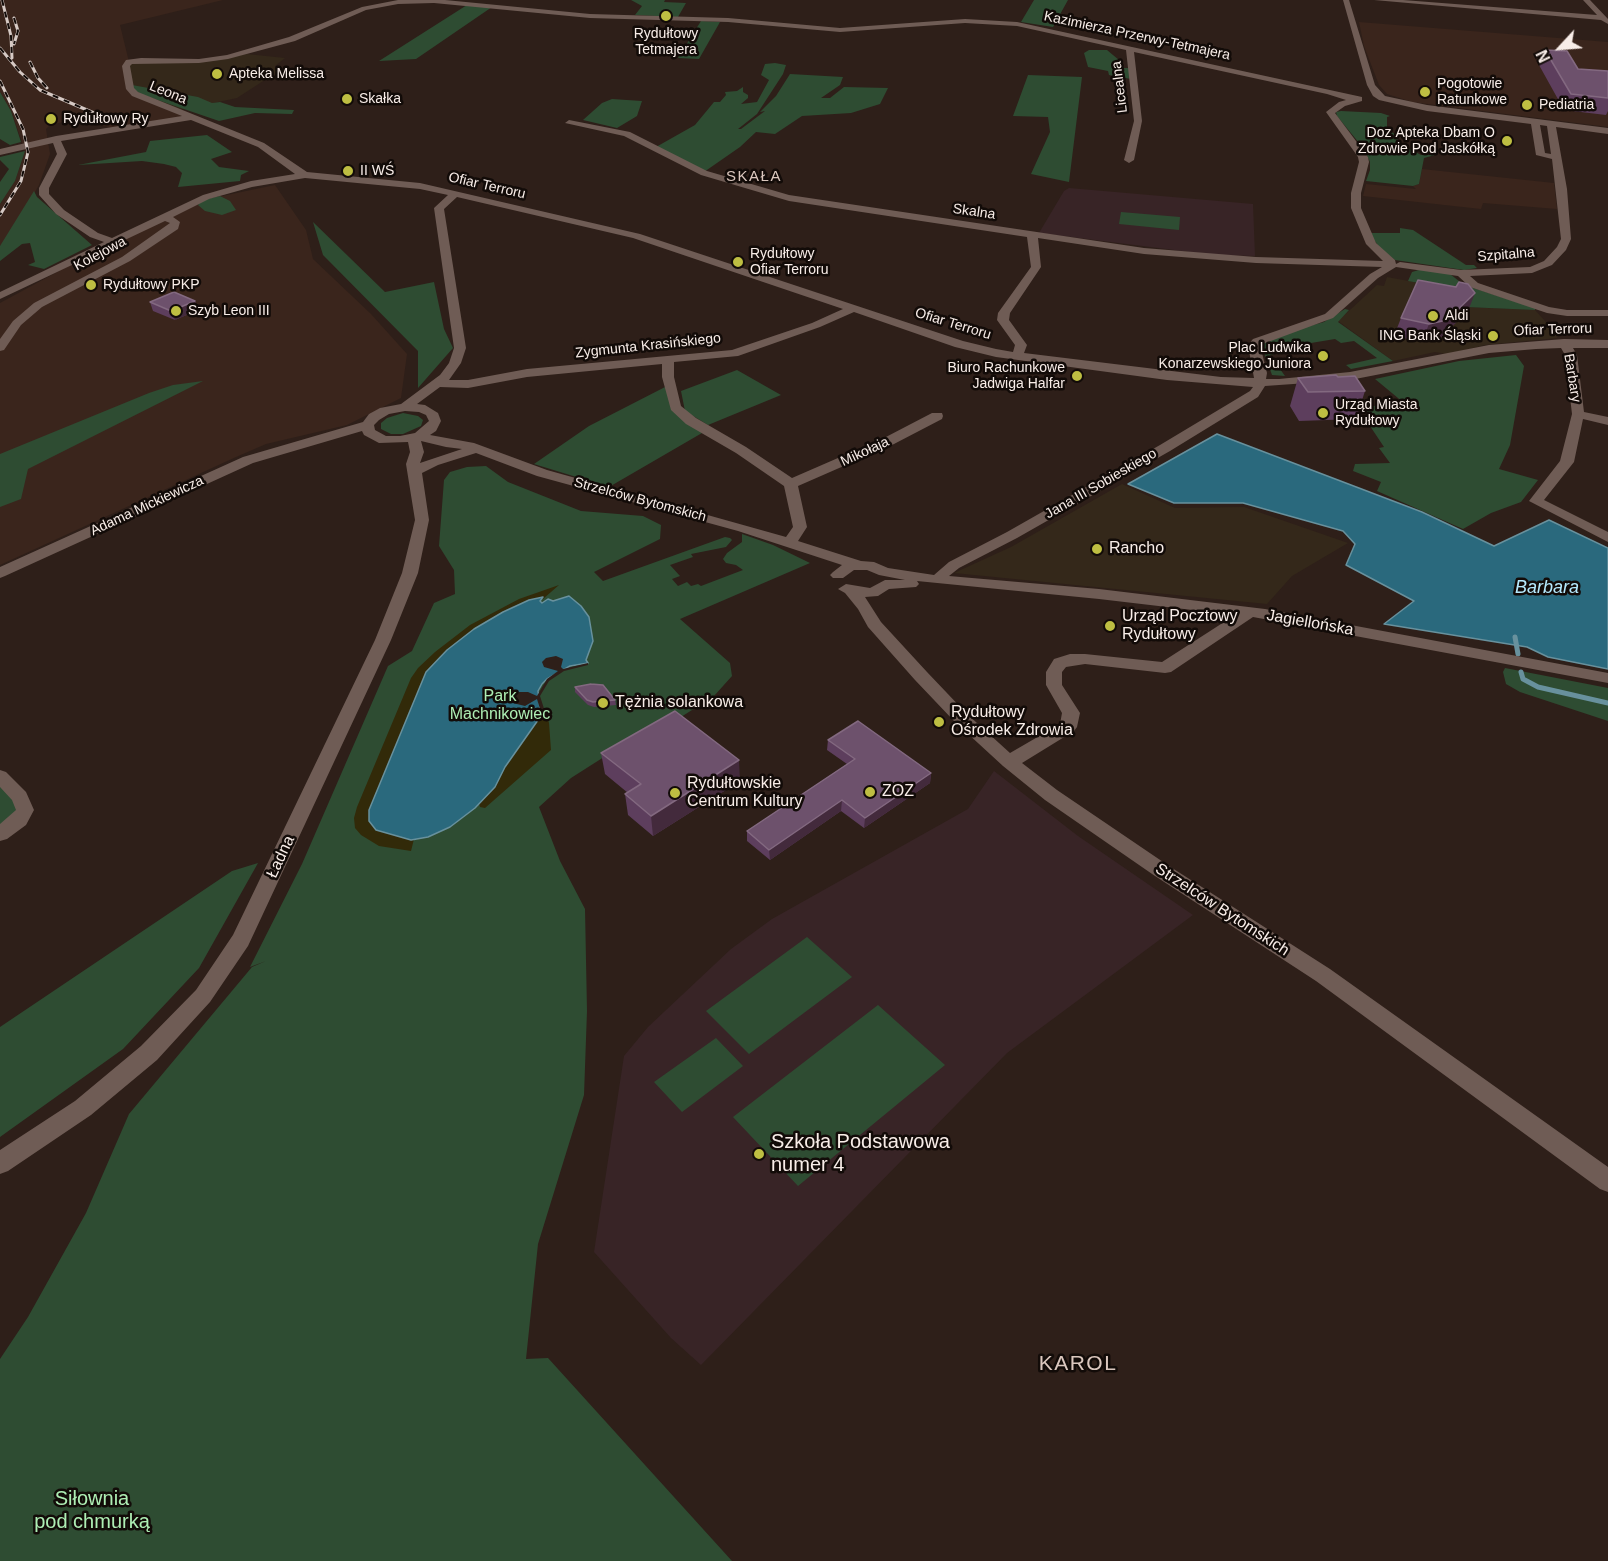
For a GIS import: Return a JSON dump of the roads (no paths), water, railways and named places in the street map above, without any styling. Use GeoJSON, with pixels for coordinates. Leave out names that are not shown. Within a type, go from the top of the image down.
{"type":"FeatureCollection","features":[{"type":"Feature","properties":{"kind":"street"},"geometry":{"type":"LineString","coordinates":[[1346,0],[1371,85],[1376,94],[1382,98]]}},
{"type":"Feature","properties":{"kind":"street"},"geometry":{"type":"LineString","coordinates":[[1377,0],[1606,20]]}},
{"type":"Feature","properties":{"kind":"street"},"geometry":{"type":"LineString","coordinates":[[1586,0],[1606,20]]}},
{"type":"Feature","properties":{"kind":"street","name":"Kazimierza Przerwy-Tetmajera"},"geometry":{"type":"LineString","coordinates":[[129,62],[203,61],[228,57],[292,39],[364,8],[425,1],[590,16],[728,20],[840,30],[991,21],[1050,30],[1129,47],[1329,92],[1355,100]]}},
{"type":"Feature","properties":{"kind":"street","name":"Licealna"},"geometry":{"type":"LineString","coordinates":[[1129,47],[1138,121],[1130,160]]}},
{"type":"Feature","properties":{"kind":"street","name":"Leona"},"geometry":{"type":"LineString","coordinates":[[129,62],[126,66],[132,92],[191,117]]}},
{"type":"Feature","properties":{"kind":"street"},"geometry":{"type":"LineString","coordinates":[[1260,383],[1261,373],[1254,345],[1257,341],[1329,316],[1374,276],[1393,264],[1371,243],[1356,208],[1356,193],[1364,162],[1363,157],[1330,112],[1342,104],[1355,100],[1382,98],[1407,104],[1608,131]]}},
{"type":"Feature","properties":{"kind":"street"},"geometry":{"type":"LineString","coordinates":[[0,152],[56,139],[191,117]]}},
{"type":"Feature","properties":{"kind":"street","name":"Ofiar Terroru"},"geometry":{"type":"LineString","coordinates":[[191,117],[263,146],[293,169],[305,175]]}},
{"type":"Feature","properties":{"kind":"street"},"geometry":{"type":"LineString","coordinates":[[1535,122],[1541,155],[1556,157]]}},
{"type":"Feature","properties":{"kind":"street","name":"Skalna"},"geometry":{"type":"LineString","coordinates":[[569,123],[627,134],[704,173],[780,196],[1144,251],[1198,256],[1393,264]]}},
{"type":"Feature","properties":{"kind":"street","name":"Szpitalna"},"geometry":{"type":"LineString","coordinates":[[1393,264],[1461,273],[1538,269],[1548,263],[1562,248],[1566,239],[1551,124]]}},
{"type":"Feature","properties":{"kind":"street"},"geometry":{"type":"LineString","coordinates":[[56,139],[62,154],[44,188],[44,195],[60,212],[94,236],[110,241]]}},
{"type":"Feature","properties":{"kind":"street","name":"Ofiar Terroru"},"geometry":{"type":"LineString","coordinates":[[0,296],[163,216],[225,191],[305,175],[396,183],[455,194],[649,240],[959,344],[1017,356],[1167,376],[1260,383],[1328,380],[1490,349],[1564,343],[1608,344]]}},
{"type":"Feature","properties":{"kind":"street"},"geometry":{"type":"LineString","coordinates":[[428,410],[427,405],[439,383],[455,363],[460,348],[439,205],[455,194]]}},
{"type":"Feature","properties":{"kind":"street"},"geometry":{"type":"LineString","coordinates":[[440,217],[450,207],[469,197]]}},
{"type":"Feature","properties":{"kind":"street","name":"Kolejowa"},"geometry":{"type":"LineString","coordinates":[[0,347],[23,317],[54,295],[126,259],[174,227],[176,222],[163,216]]}},
{"type":"Feature","properties":{"kind":"street"},"geometry":{"type":"LineString","coordinates":[[1017,356],[1021,345],[1003,320],[1004,313],[1036,267],[1032,234]]}},
{"type":"Feature","properties":{"kind":"street","name":"Szpitalna"},"geometry":{"type":"LineString","coordinates":[[1461,273],[1474,285],[1547,310],[1567,313],[1608,313]]}},
{"type":"Feature","properties":{"kind":"street","name":"Zygmunta Krasińskiego"},"geometry":{"type":"LineString","coordinates":[[439,383],[468,384],[527,374],[734,353],[816,325],[854,308]]}},
{"type":"Feature","properties":{"kind":"street"},"geometry":{"type":"LineString","coordinates":[[6,317],[23,317]]}},
{"type":"Feature","properties":{"kind":"street","name":"Barbary"},"geometry":{"type":"LineString","coordinates":[[1564,343],[1571,355],[1578,414],[1567,462],[1536,501],[1608,538]]}},
{"type":"Feature","properties":{"kind":"street"},"geometry":{"type":"LineString","coordinates":[[668,361],[668,377],[675,406],[691,421],[741,450],[791,484],[800,527],[790,543]]}},
{"type":"Feature","properties":{"kind":"street"},"geometry":{"type":"LineString","coordinates":[[439,383],[405,407],[379,414],[370,430],[391,441],[414,467],[473,447]]}},
{"type":"Feature","properties":{"kind":"street","name":"Jana III Sobieskiego"},"geometry":{"type":"LineString","coordinates":[[938,580],[949,567],[1012,535],[1244,400],[1257,390],[1260,383]]}},
{"type":"Feature","properties":{"kind":"street"},"geometry":{"type":"LineString","coordinates":[[391,441],[416,437],[431,428],[435,417],[428,410],[405,407]]}},
{"type":"Feature","properties":{"kind":"street"},"geometry":{"type":"LineString","coordinates":[[1578,414],[1608,421]]}},
{"type":"Feature","properties":{"kind":"street","name":"Mikołaja"},"geometry":{"type":"LineString","coordinates":[[791,484],[889,441],[937,416]]}},
{"type":"Feature","properties":{"kind":"street","name":"Strzelców Bytomskich"},"geometry":{"type":"LineString","coordinates":[[431,428],[456,437],[473,447],[542,473],[790,543],[812,552],[838,575],[839,583],[852,592],[877,589],[873,624],[960,717],[1010,762],[1051,795],[1153,865],[1323,975],[1608,1180]]}},
{"type":"Feature","properties":{"kind":"street","name":"Adama Mickiewicza"},"geometry":{"type":"LineString","coordinates":[[0,573],[248,460],[297,446],[370,430]]}},
{"type":"Feature","properties":{"kind":"street","name":"Strzelców Bytomskich"},"geometry":{"type":"LineString","coordinates":[[416,437],[473,447]]}},
{"type":"Feature","properties":{"kind":"street","name":"Ładna"},"geometry":{"type":"LineString","coordinates":[[0,1163],[83,1108],[149,1053],[203,996],[241,940],[383,640],[410,573],[422,520],[414,467],[417,452],[416,437]]}},
{"type":"Feature","properties":{"kind":"street"},"geometry":{"type":"LineString","coordinates":[[812,552],[833,555],[856,564],[869,565],[877,589]]}},
{"type":"Feature","properties":{"kind":"street"},"geometry":{"type":"LineString","coordinates":[[838,575],[845,568],[856,564]]}},
{"type":"Feature","properties":{"kind":"street","name":"Jagiellońska"},"geometry":{"type":"LineString","coordinates":[[877,589],[938,580],[1100,594],[1167,604],[1250,612],[1608,678]]}},
{"type":"Feature","properties":{"kind":"street"},"geometry":{"type":"LineString","coordinates":[[1010,762],[1068,727],[1071,713],[1054,685],[1054,672],[1060,663],[1085,658],[1165,668],[1250,612]]}},
{"type":"Feature","properties":{"kind":"street"},"geometry":{"type":"LineString","coordinates":[[0,776],[20,797],[25,810],[19,820],[0,834]]}},
{"type":"Feature","properties":{"kind":"water","name":"Barbara"},"geometry":{"type":"Polygon","coordinates":[[[1217,434],[1422,512],[1494,546],[1549,520],[1608,548],[1608,669],[1548,657],[1527,647],[1384,624],[1414,601],[1346,565],[1355,544],[1343,531],[1243,503],[1174,503],[1128,484],[1217,434]]]}},
{"type":"Feature","properties":{"kind":"water"},"geometry":{"type":"Polygon","coordinates":[[[569,596],[589,617],[593,641],[586,660],[588,663],[570,666],[542,684],[538,691],[540,709],[543,713],[505,767],[495,787],[475,808],[450,827],[428,837],[411,840],[376,830],[369,821],[369,810],[426,672],[447,650],[474,629],[503,612],[529,600],[543,597],[540,601],[542,603],[548,599],[553,601],[569,596]]]}},
{"type":"Feature","properties":{"kind":"waterway"},"geometry":{"type":"LineString","coordinates":[[1515,637],[1518,654]]}},
{"type":"Feature","properties":{"kind":"waterway"},"geometry":{"type":"LineString","coordinates":[[1521,672],[1523,679],[1538,687],[1608,703]]}},
{"type":"Feature","properties":{"kind":"railway"},"geometry":{"type":"LineString","coordinates":[[2,0],[11,36],[12,58]]}},
{"type":"Feature","properties":{"kind":"railway"},"geometry":{"type":"LineString","coordinates":[[14,18],[18,31],[14,44]]}},
{"type":"Feature","properties":{"kind":"railway"},"geometry":{"type":"LineString","coordinates":[[0,48],[20,72],[40,90],[113,121]]}},
{"type":"Feature","properties":{"kind":"railway"},"geometry":{"type":"LineString","coordinates":[[30,62],[38,78],[47,88]]}},
{"type":"Feature","properties":{"kind":"railway"},"geometry":{"type":"LineString","coordinates":[[0,81],[23,129],[28,152],[21,181],[0,215]]}},
{"type":"Feature","properties":{"kind":"place","name":"Rydułtowy Tetmajera"},"geometry":{"type":"Point","coordinates":[666,16]}},
{"type":"Feature","properties":{"kind":"place","name":"Apteka Melissa"},"geometry":{"type":"Point","coordinates":[217,74]}},
{"type":"Feature","properties":{"kind":"place","name":"Pogotowie Ratunkowe"},"geometry":{"type":"Point","coordinates":[1425,92]}},
{"type":"Feature","properties":{"kind":"place","name":"Skałka"},"geometry":{"type":"Point","coordinates":[347,99]}},
{"type":"Feature","properties":{"kind":"place","name":"Pediatria"},"geometry":{"type":"Point","coordinates":[1527,105]}},
{"type":"Feature","properties":{"kind":"place","name":"Rydułtowy Ry"},"geometry":{"type":"Point","coordinates":[51,119]}},
{"type":"Feature","properties":{"kind":"place","name":"Doz Apteka Dbam O Zdrowie Pod Jaskółką"},"geometry":{"type":"Point","coordinates":[1507,141]}},
{"type":"Feature","properties":{"kind":"place","name":"II WŚ"},"geometry":{"type":"Point","coordinates":[348,171]}},
{"type":"Feature","properties":{"kind":"place","name":"Rydułtowy Ofiar Terroru"},"geometry":{"type":"Point","coordinates":[738,262]}},
{"type":"Feature","properties":{"kind":"place","name":"Rydułtowy PKP"},"geometry":{"type":"Point","coordinates":[91,285]}},
{"type":"Feature","properties":{"kind":"place","name":"Szyb Leon III"},"geometry":{"type":"Point","coordinates":[176,311]}},
{"type":"Feature","properties":{"kind":"place","name":"Aldi"},"geometry":{"type":"Point","coordinates":[1433,316]}},
{"type":"Feature","properties":{"kind":"place","name":"ING Bank Śląski"},"geometry":{"type":"Point","coordinates":[1493,336]}},
{"type":"Feature","properties":{"kind":"place","name":"Plac Ludwika Konarzewskiego Juniora"},"geometry":{"type":"Point","coordinates":[1323,356]}},
{"type":"Feature","properties":{"kind":"place","name":"Biuro Rachunkowe Jadwiga Halfar"},"geometry":{"type":"Point","coordinates":[1077,376]}},
{"type":"Feature","properties":{"kind":"place","name":"Urząd Miasta Rydułtowy"},"geometry":{"type":"Point","coordinates":[1323,413]}},
{"type":"Feature","properties":{"kind":"place","name":"Rancho"},"geometry":{"type":"Point","coordinates":[1097,549]}},
{"type":"Feature","properties":{"kind":"place","name":"Urząd Pocztowy Rydułtowy"},"geometry":{"type":"Point","coordinates":[1110,626]}},
{"type":"Feature","properties":{"kind":"place","name":"Tężnia solankowa"},"geometry":{"type":"Point","coordinates":[603,703]}},
{"type":"Feature","properties":{"kind":"place","name":"Rydułtowy Ośrodek Zdrowia"},"geometry":{"type":"Point","coordinates":[939,722]}},
{"type":"Feature","properties":{"kind":"place","name":"ZOZ"},"geometry":{"type":"Point","coordinates":[870,792]}},
{"type":"Feature","properties":{"kind":"place","name":"Rydułtowskie Centrum Kultury"},"geometry":{"type":"Point","coordinates":[675,793]}},
{"type":"Feature","properties":{"kind":"place","name":"Szkoła Podstawowa numer 4"},"geometry":{"type":"Point","coordinates":[759,1154]}},
{"type":"Feature","properties":{"kind":"district","name":"SKAŁA"},"geometry":{"type":"Point","coordinates":[754,177]}},
{"type":"Feature","properties":{"kind":"district","name":"KAROL"},"geometry":{"type":"Point","coordinates":[1078,1364]}},
{"type":"Feature","properties":{"kind":"park label","name":"Park Machnikowiec"},"geometry":{"type":"Point","coordinates":[500,706]}},
{"type":"Feature","properties":{"kind":"park label","name":"Siłownia pod chmurką"},"geometry":{"type":"Point","coordinates":[92,1510]}}]}
